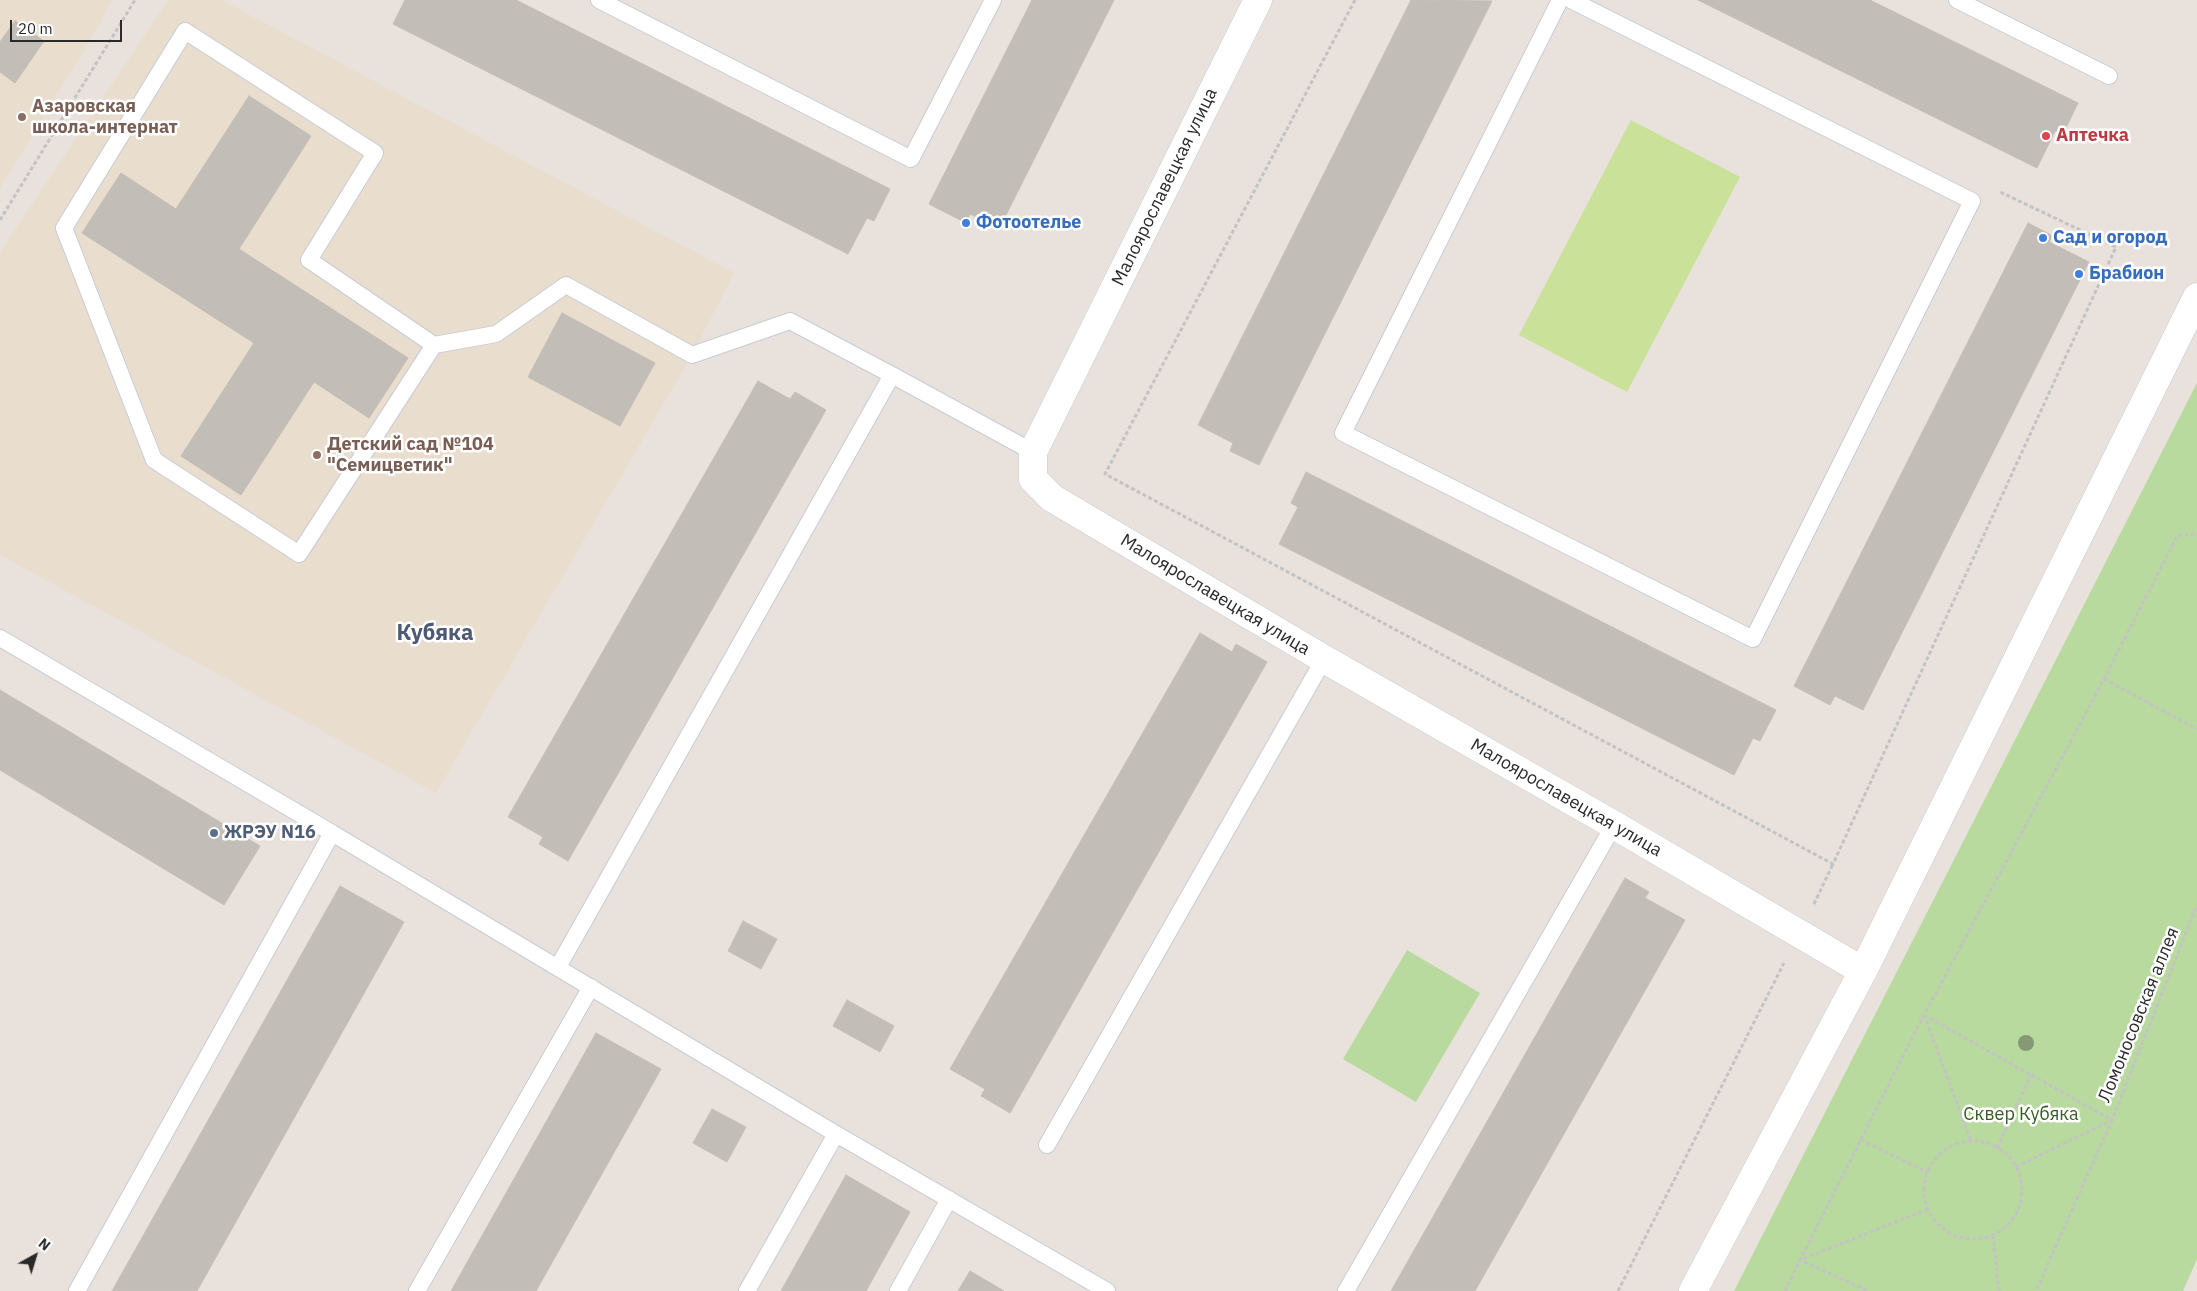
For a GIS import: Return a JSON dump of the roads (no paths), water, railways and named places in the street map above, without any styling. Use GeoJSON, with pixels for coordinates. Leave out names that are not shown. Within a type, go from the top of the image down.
{"type":"FeatureCollection","features":[{"type":"Feature","properties":{"kind":"street","name":"Малоярославецкая улица"},"geometry":{"type":"LineString","coordinates":[[1258,0],[1033,452],[1033,479],[1052,498],[1324,659],[1863,970]]}},
{"type":"Feature","properties":{"kind":"street"},"geometry":{"type":"LineString","coordinates":[[1700,1289],[1863,970],[2197,297]]}},
{"type":"Feature","properties":{"kind":"lane"},"geometry":{"type":"LineString","coordinates":[[599,0],[911,160],[993,0]]}},
{"type":"Feature","properties":{"kind":"lane"},"geometry":{"type":"LineString","coordinates":[[1560,0],[1343,433],[1753,639],[1972,201],[1571,0]]}},
{"type":"Feature","properties":{"kind":"lane"},"geometry":{"type":"LineString","coordinates":[[1957,0],[2109,76]]}},
{"type":"Feature","properties":{"kind":"lane"},"geometry":{"type":"LineString","coordinates":[[434,346],[299,554],[154,460],[64,228],[185,31],[375,153],[308,260],[434,346],[496,334],[566,285],[692,355],[790,321],[1033,452]]}},
{"type":"Feature","properties":{"kind":"lane"},"geometry":{"type":"LineString","coordinates":[[558,967],[892,375]]}},
{"type":"Feature","properties":{"kind":"lane"},"geometry":{"type":"LineString","coordinates":[[0,638],[591,986],[836,1134],[1107,1291]]}},
{"type":"Feature","properties":{"kind":"lane"},"geometry":{"type":"LineString","coordinates":[[1047,1145],[1324,659]]}},
{"type":"Feature","properties":{"kind":"lane"},"geometry":{"type":"LineString","coordinates":[[1346,1291],[1614,825]]}},
{"type":"Feature","properties":{"kind":"lane"},"geometry":{"type":"LineString","coordinates":[[77,1291],[332,833]]}},
{"type":"Feature","properties":{"kind":"lane"},"geometry":{"type":"LineString","coordinates":[[417,1291],[591,986]]}},
{"type":"Feature","properties":{"kind":"lane"},"geometry":{"type":"LineString","coordinates":[[747,1291],[836,1134]]}},
{"type":"Feature","properties":{"kind":"lane"},"geometry":{"type":"LineString","coordinates":[[898,1291],[949,1198]]}},
{"type":"Feature","properties":{"kind":"place","name":"Азаровская школа-интернат"},"geometry":{"type":"Point","coordinates":[22,117]}},
{"type":"Feature","properties":{"kind":"place","name":"Аптечка"},"geometry":{"type":"Point","coordinates":[2046,136]}},
{"type":"Feature","properties":{"kind":"place","name":"Фотоотелье"},"geometry":{"type":"Point","coordinates":[966,223]}},
{"type":"Feature","properties":{"kind":"place","name":"Сад и огород"},"geometry":{"type":"Point","coordinates":[2043,238]}},
{"type":"Feature","properties":{"kind":"place","name":"Брабион"},"geometry":{"type":"Point","coordinates":[2079,274]}},
{"type":"Feature","properties":{"kind":"place","name":"Детский сад №104 \"Семицветик\""},"geometry":{"type":"Point","coordinates":[317,455]}},
{"type":"Feature","properties":{"kind":"place","name":"ЖРЭУ N16"},"geometry":{"type":"Point","coordinates":[214,833]}},
{"type":"Feature","properties":{"kind":"district","name":"Кубяка"},"geometry":{"type":"Point","coordinates":[435,634]}},
{"type":"Feature","properties":{"kind":"park label","name":"Сквер Кубяка"},"geometry":{"type":"Point","coordinates":[2021,1115]}}]}
